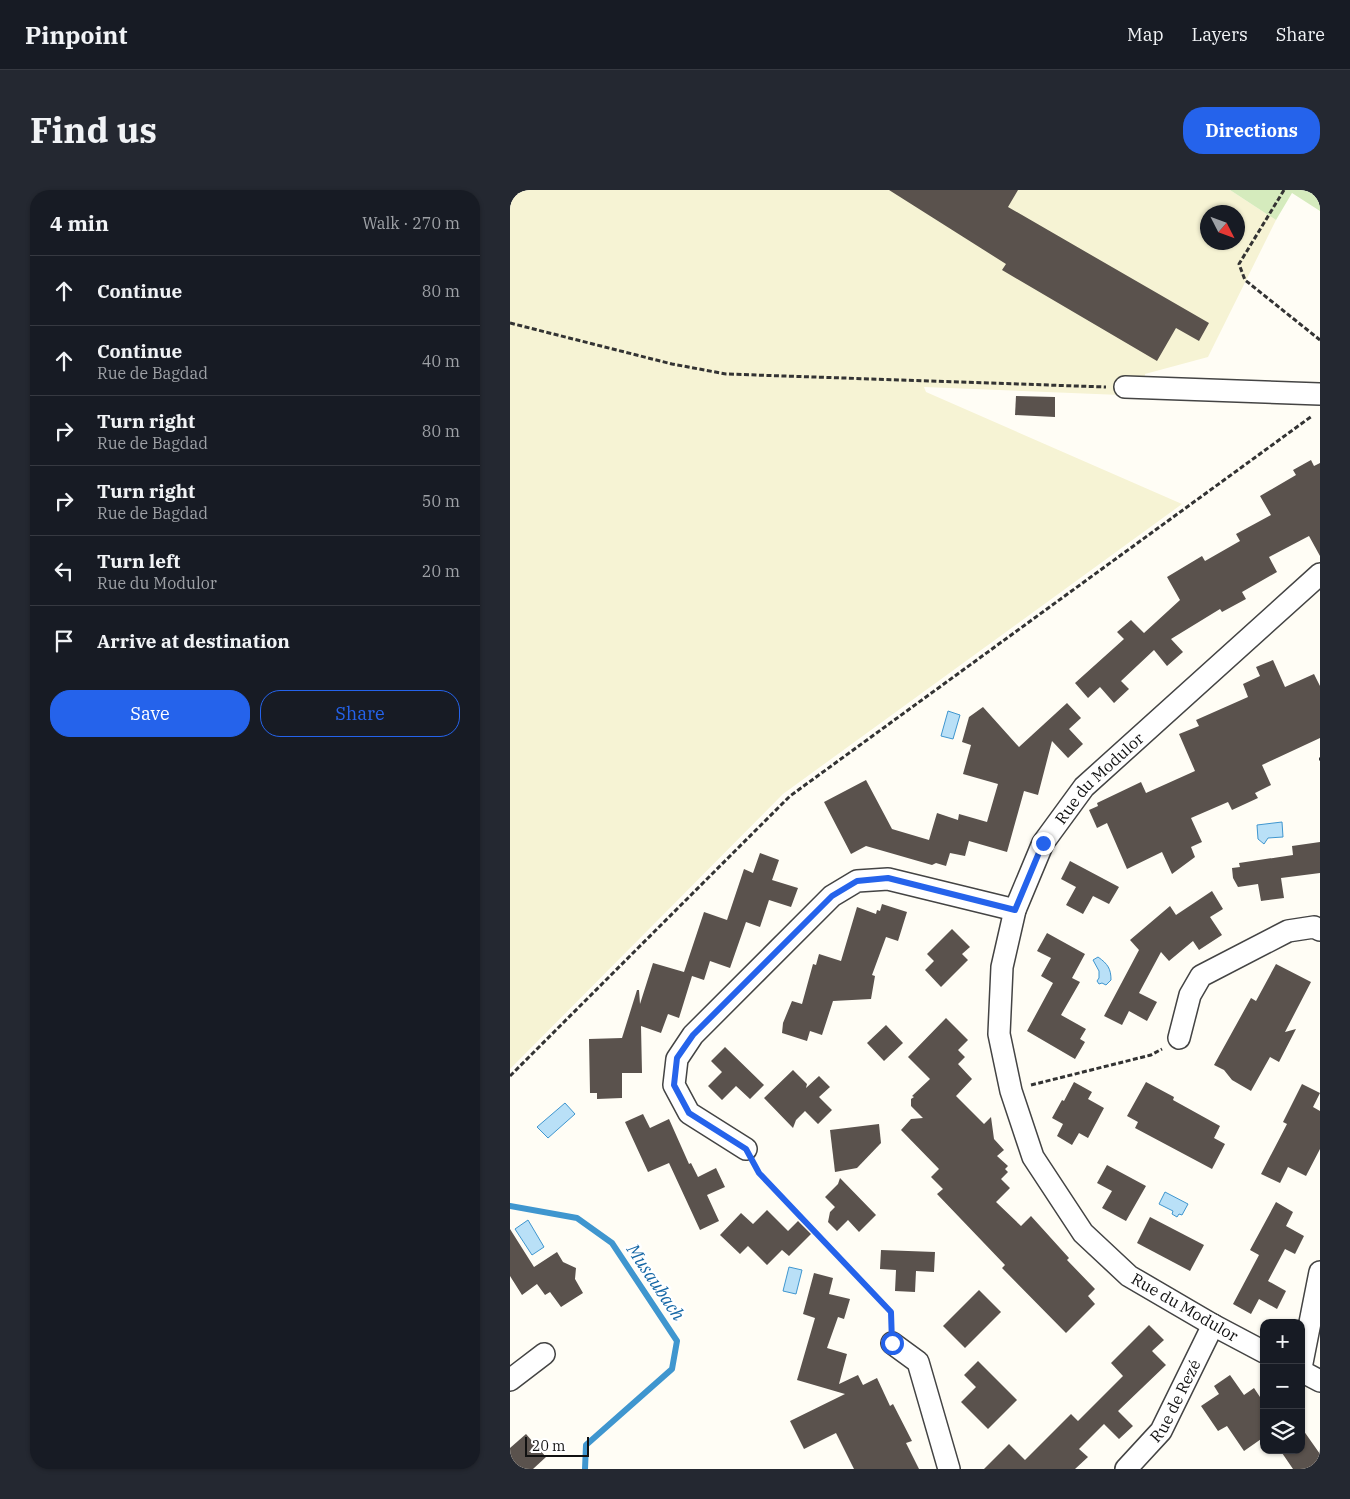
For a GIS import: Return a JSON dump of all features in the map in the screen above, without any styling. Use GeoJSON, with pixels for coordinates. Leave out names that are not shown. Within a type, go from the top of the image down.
{"type":"FeatureCollection","features":[{"type":"Feature","properties":{"kind":"street"},"geometry":{"type":"LineString","coordinates":[[1125,387],[1320,394]]}},
{"type":"Feature","properties":{"kind":"street","name":"Rue du Modulor"},"geometry":{"type":"LineString","coordinates":[[1260,1350],[1213,1326],[1128,1276],[1083,1233],[1033,1157],[1011,1090],[999,1034],[1002,967],[1015,910],[1043,843],[1084,788],[1320,574]]}},
{"type":"Feature","properties":{"kind":"street"},"geometry":{"type":"LineString","coordinates":[[746,1149],[689,1113],[674,1085],[677,1058],[693,1035],[832,896],[857,881],[888,878],[1015,910]]}},
{"type":"Feature","properties":{"kind":"street"},"geometry":{"type":"LineString","coordinates":[[1179,1038],[1190,996],[1201,976],[1288,931],[1314,927],[1320,930]]}},
{"type":"Feature","properties":{"kind":"street"},"geometry":{"type":"LineString","coordinates":[[1302,1364],[1320,1272]]}},
{"type":"Feature","properties":{"kind":"street","name":"Rue de Rezé"},"geometry":{"type":"LineString","coordinates":[[1126,1469],[1161,1431],[1213,1326]]}},
{"type":"Feature","properties":{"kind":"street"},"geometry":{"type":"LineString","coordinates":[[892,1343],[918,1362],[949,1469]]}},
{"type":"Feature","properties":{"kind":"street"},"geometry":{"type":"LineString","coordinates":[[510,1380],[544,1354]]}},
{"type":"Feature","properties":{"kind":"street"},"geometry":{"type":"LineString","coordinates":[[1305,1372],[1320,1381]]}},
{"type":"Feature","properties":{"kind":"path"},"geometry":{"type":"LineString","coordinates":[[1284,190],[1239,264],[1245,280],[1320,340]]}},
{"type":"Feature","properties":{"kind":"path"},"geometry":{"type":"LineString","coordinates":[[510,323],[672,364],[726,374],[1125,387]]}},
{"type":"Feature","properties":{"kind":"path"},"geometry":{"type":"LineString","coordinates":[[510,1076],[790,796],[1313,415]]}},
{"type":"Feature","properties":{"kind":"path"},"geometry":{"type":"LineString","coordinates":[[1011,1090],[1151,1055],[1179,1038]]}},
{"type":"Feature","properties":{"kind":"path"},"geometry":{"type":"LineString","coordinates":[[746,1149],[759,1173],[891,1312],[892,1343]]}},
{"type":"Feature","properties":{"kind":"shaded area"},"geometry":{"type":"Polygon","coordinates":[[[510,190],[1230,190],[1276,220],[1208,357],[1145,374],[1145,396],[924,387],[926,392],[1182,504],[783,794],[510,1069],[510,190]]]}},
{"type":"Feature","properties":{"kind":"green space"},"geometry":{"type":"Polygon","coordinates":[[[1230,190],[1320,190],[1320,211],[1292,193],[1276,220],[1230,190]]]}},
{"type":"Feature","properties":{"kind":"water"},"geometry":{"type":"Polygon","coordinates":[[[948,711],[960,715],[953,739],[941,736],[948,711]]]}},
{"type":"Feature","properties":{"kind":"water"},"geometry":{"type":"Polygon","coordinates":[[[1282,822],[1283,837],[1268,838],[1264,844],[1258,839],[1257,825],[1282,822]]]}},
{"type":"Feature","properties":{"kind":"water"},"geometry":{"type":"Polygon","coordinates":[[[1098,957],[1107,964],[1110,970],[1111,980],[1106,985],[1099,984],[1097,981],[1099,971],[1093,960],[1098,957]]]}},
{"type":"Feature","properties":{"kind":"water"},"geometry":{"type":"Polygon","coordinates":[[[565,1103],[575,1114],[548,1138],[537,1127],[565,1103]]]}},
{"type":"Feature","properties":{"kind":"water"},"geometry":{"type":"Polygon","coordinates":[[[1165,1192],[1188,1204],[1182,1215],[1179,1214],[1177,1217],[1172,1214],[1173,1211],[1159,1204],[1165,1192]]]}},
{"type":"Feature","properties":{"kind":"water"},"geometry":{"type":"Polygon","coordinates":[[[528,1220],[544,1247],[532,1255],[515,1229],[528,1220]]]}},
{"type":"Feature","properties":{"kind":"water"},"geometry":{"type":"Polygon","coordinates":[[[789,1267],[802,1270],[796,1294],[783,1291],[789,1267]]]}},
{"type":"Feature","properties":{"kind":"building"},"geometry":{"type":"Polygon","coordinates":[[[889,190],[1018,190],[1008,207],[1209,323],[1199,341],[1176,328],[1157,361],[1002,270],[1006,264],[889,190]]]}},
{"type":"Feature","properties":{"kind":"building"},"geometry":{"type":"Polygon","coordinates":[[[1016,396],[1055,397],[1055,417],[1015,415],[1016,396]]]}},
{"type":"Feature","properties":{"kind":"building"},"geometry":{"type":"Polygon","coordinates":[[[1311,460],[1314,466],[1320,463],[1320,556],[1309,536],[1269,557],[1277,572],[1242,592],[1246,599],[1222,612],[1220,609],[1171,639],[1183,652],[1167,666],[1154,650],[1121,681],[1129,689],[1114,703],[1100,687],[1088,698],[1075,683],[1124,639],[1117,632],[1131,620],[1144,633],[1180,600],[1167,577],[1202,556],[1205,561],[1240,541],[1236,534],[1271,515],[1260,496],[1296,475],[1293,470],[1311,460]]]}},
{"type":"Feature","properties":{"kind":"building"},"geometry":{"type":"Polygon","coordinates":[[[1273,660],[1285,687],[1314,674],[1320,686],[1320,738],[1262,765],[1271,785],[1255,793],[1258,798],[1232,810],[1228,802],[1191,818],[1202,842],[1191,847],[1195,857],[1172,874],[1162,852],[1127,869],[1107,823],[1097,828],[1089,810],[1098,806],[1097,803],[1141,782],[1146,793],[1195,771],[1179,734],[1199,726],[1196,720],[1248,697],[1243,684],[1260,676],[1256,667],[1273,660]]]}},
{"type":"Feature","properties":{"kind":"building"},"geometry":{"type":"Polygon","coordinates":[[[1067,703],[1081,718],[1069,729],[1083,744],[1068,758],[1052,741],[1038,795],[1024,791],[1007,852],[969,841],[965,856],[950,853],[946,866],[936,863],[932,865],[866,846],[851,854],[824,802],[866,780],[892,829],[929,840],[937,813],[958,820],[959,814],[987,822],[998,784],[963,774],[971,745],[962,742],[969,717],[983,707],[1019,747],[1067,703]]]}},
{"type":"Feature","properties":{"kind":"building"},"geometry":{"type":"Polygon","coordinates":[[[1320,842],[1320,873],[1281,878],[1284,898],[1261,901],[1258,884],[1238,887],[1233,878],[1232,868],[1240,867],[1239,863],[1293,855],[1292,846],[1320,842]]]}},
{"type":"Feature","properties":{"kind":"building"},"geometry":{"type":"Polygon","coordinates":[[[760,853],[779,860],[772,880],[798,888],[791,907],[769,900],[760,927],[746,922],[730,968],[710,961],[704,980],[692,976],[679,1018],[668,1014],[661,1033],[641,1026],[642,1073],[622,1073],[622,1098],[597,1099],[597,1093],[590,1093],[589,1039],[622,1038],[637,990],[639,990],[640,1004],[653,963],[684,972],[704,912],[727,920],[744,869],[753,873],[760,853]]]}},
{"type":"Feature","properties":{"kind":"building"},"geometry":{"type":"Polygon","coordinates":[[[1070,861],[1119,887],[1109,904],[1093,896],[1083,914],[1066,905],[1076,887],[1061,879],[1070,861]]]}},
{"type":"Feature","properties":{"kind":"building"},"geometry":{"type":"Polygon","coordinates":[[[1212,891],[1223,909],[1210,917],[1222,935],[1199,950],[1193,941],[1169,961],[1161,952],[1139,993],[1157,1002],[1147,1021],[1129,1011],[1122,1025],[1104,1016],[1139,950],[1130,940],[1170,906],[1176,915],[1212,891]]]}},
{"type":"Feature","properties":{"kind":"building"},"geometry":{"type":"Polygon","coordinates":[[[882,904],[907,912],[898,941],[886,937],[872,975],[875,976],[871,999],[833,1001],[822,1035],[810,1031],[807,1041],[782,1033],[783,1023],[792,1001],[802,1004],[813,964],[816,965],[819,954],[841,961],[857,907],[876,914],[877,910],[880,911],[882,904]]]}},
{"type":"Feature","properties":{"kind":"building"},"geometry":{"type":"Polygon","coordinates":[[[952,929],[970,947],[962,954],[968,960],[941,987],[925,970],[934,961],[927,954],[952,929]]]}},
{"type":"Feature","properties":{"kind":"building"},"geometry":{"type":"Polygon","coordinates":[[[1047,933],[1085,954],[1072,978],[1080,982],[1061,1015],[1086,1029],[1080,1039],[1085,1042],[1075,1059],[1027,1031],[1053,983],[1041,976],[1051,958],[1037,951],[1047,933]]]}},
{"type":"Feature","properties":{"kind":"building"},"geometry":{"type":"Polygon","coordinates":[[[1276,964],[1311,982],[1285,1032],[1296,1029],[1279,1062],[1270,1057],[1251,1091],[1232,1080],[1224,1070],[1214,1065],[1251,998],[1256,1001],[1276,964]]]}},
{"type":"Feature","properties":{"kind":"building"},"geometry":{"type":"Polygon","coordinates":[[[946,1018],[968,1040],[958,1050],[965,1057],[958,1064],[972,1079],[956,1096],[984,1124],[991,1117],[994,1139],[1004,1150],[997,1156],[1008,1166],[1005,1169],[1008,1172],[1001,1179],[1010,1188],[996,1202],[1021,1226],[1031,1216],[1069,1258],[1067,1260],[1095,1289],[1088,1296],[1095,1304],[1066,1333],[1002,1268],[1005,1265],[937,1194],[943,1189],[931,1177],[939,1169],[901,1130],[911,1119],[923,1118],[911,1106],[911,1099],[930,1079],[908,1057],[946,1018]]]}},
{"type":"Feature","properties":{"kind":"building"},"geometry":{"type":"Polygon","coordinates":[[[886,1025],[903,1043],[884,1061],[867,1043],[886,1025]]]}},
{"type":"Feature","properties":{"kind":"building"},"geometry":{"type":"Polygon","coordinates":[[[725,1047],[764,1085],[750,1099],[736,1086],[722,1100],[708,1086],[722,1072],[711,1061],[725,1047]]]}},
{"type":"Feature","properties":{"kind":"building"},"geometry":{"type":"Polygon","coordinates":[[[793,1070],[807,1084],[806,1088],[819,1076],[830,1087],[819,1097],[832,1110],[818,1124],[805,1111],[796,1120],[793,1128],[764,1098],[793,1070]]]}},
{"type":"Feature","properties":{"kind":"building"},"geometry":{"type":"Polygon","coordinates":[[[1074,1082],[1092,1092],[1088,1099],[1104,1108],[1088,1138],[1079,1133],[1072,1145],[1057,1136],[1063,1124],[1052,1118],[1074,1082]]]}},
{"type":"Feature","properties":{"kind":"building"},"geometry":{"type":"Polygon","coordinates":[[[1146,1082],[1174,1097],[1173,1100],[1220,1126],[1214,1138],[1225,1144],[1212,1169],[1135,1128],[1138,1122],[1127,1116],[1146,1082]]]}},
{"type":"Feature","properties":{"kind":"building"},"geometry":{"type":"Polygon","coordinates":[[[1302,1084],[1320,1093],[1313,1107],[1320,1111],[1320,1149],[1306,1176],[1288,1167],[1280,1183],[1261,1174],[1287,1124],[1283,1122],[1302,1084]]]}},
{"type":"Feature","properties":{"kind":"building"},"geometry":{"type":"Polygon","coordinates":[[[643,1114],[650,1128],[669,1119],[689,1164],[691,1163],[698,1177],[716,1168],[725,1187],[707,1195],[719,1221],[700,1230],[669,1163],[648,1172],[625,1122],[643,1114]]]}},
{"type":"Feature","properties":{"kind":"building"},"geometry":{"type":"Polygon","coordinates":[[[879,1124],[881,1143],[857,1168],[835,1172],[830,1130],[879,1124]]]}},
{"type":"Feature","properties":{"kind":"building"},"geometry":{"type":"Polygon","coordinates":[[[1107,1165],[1146,1186],[1126,1221],[1102,1208],[1112,1191],[1097,1183],[1107,1165]]]}},
{"type":"Feature","properties":{"kind":"building"},"geometry":{"type":"Polygon","coordinates":[[[840,1178],[876,1215],[859,1232],[848,1220],[837,1231],[828,1222],[830,1212],[835,1207],[825,1197],[838,1184],[840,1178]]]}},
{"type":"Feature","properties":{"kind":"building"},"geometry":{"type":"Polygon","coordinates":[[[1276,1202],[1293,1212],[1286,1226],[1304,1236],[1295,1254],[1285,1249],[1268,1281],[1286,1291],[1277,1309],[1259,1299],[1251,1314],[1233,1304],[1259,1255],[1250,1250],[1276,1202]]]}},
{"type":"Feature","properties":{"kind":"building"},"geometry":{"type":"Polygon","coordinates":[[[767,1210],[788,1231],[798,1221],[811,1234],[789,1256],[782,1250],[767,1265],[748,1246],[740,1254],[720,1235],[741,1213],[753,1224],[767,1210]]]}},
{"type":"Feature","properties":{"kind":"building"},"geometry":{"type":"Polygon","coordinates":[[[1150,1217],[1204,1245],[1190,1271],[1137,1243],[1150,1217]]]}},
{"type":"Feature","properties":{"kind":"building"},"geometry":{"type":"Polygon","coordinates":[[[510,1229],[534,1267],[557,1252],[563,1262],[576,1268],[575,1279],[583,1293],[561,1307],[550,1292],[545,1295],[537,1284],[522,1295],[510,1276],[510,1229]]]}},
{"type":"Feature","properties":{"kind":"building"},"geometry":{"type":"Polygon","coordinates":[[[881,1250],[935,1252],[934,1272],[916,1271],[915,1292],[895,1291],[896,1270],[880,1269],[881,1250]]]}},
{"type":"Feature","properties":{"kind":"building"},"geometry":{"type":"Polygon","coordinates":[[[814,1273],[833,1278],[829,1294],[850,1299],[844,1319],[838,1317],[827,1348],[847,1354],[839,1384],[858,1375],[863,1385],[877,1378],[890,1406],[893,1404],[912,1441],[906,1443],[919,1469],[854,1469],[836,1433],[804,1449],[790,1421],[845,1394],[797,1380],[815,1318],[803,1314],[814,1273]]]}},
{"type":"Feature","properties":{"kind":"building"},"geometry":{"type":"Polygon","coordinates":[[[979,1290],[1001,1312],[965,1348],[943,1326],[979,1290]]]}},
{"type":"Feature","properties":{"kind":"building"},"geometry":{"type":"Polygon","coordinates":[[[1149,1325],[1164,1340],[1152,1351],[1166,1365],[1118,1411],[1133,1426],[1119,1439],[1104,1424],[1079,1449],[1088,1457],[1075,1469],[984,1469],[1009,1444],[1025,1460],[1071,1414],[1078,1421],[1123,1376],[1111,1363],[1149,1325]]]}},
{"type":"Feature","properties":{"kind":"building"},"geometry":{"type":"Polygon","coordinates":[[[978,1361],[1017,1400],[988,1429],[961,1402],[976,1387],[964,1375],[978,1361]]]}},
{"type":"Feature","properties":{"kind":"building"},"geometry":{"type":"Polygon","coordinates":[[[1230,1375],[1244,1395],[1254,1388],[1260,1397],[1260,1440],[1244,1451],[1227,1426],[1218,1431],[1201,1406],[1219,1394],[1214,1386],[1230,1375]]]}},
{"type":"Feature","properties":{"kind":"building"},"geometry":{"type":"Polygon","coordinates":[[[1305,1433],[1320,1454],[1320,1469],[1293,1469],[1283,1454],[1305,1454],[1305,1433]]]}},
{"type":"Feature","properties":{"kind":"building"},"geometry":{"type":"Polygon","coordinates":[[[526,1434],[546,1457],[533,1469],[510,1469],[510,1448],[526,1434]]]}},
{"type":"Feature","properties":{"kind":"waterway","name":"Musaubach"},"geometry":{"type":"LineString","coordinates":[[510,1206],[577,1218],[612,1243],[677,1341],[672,1369],[586,1445],[585,1469]]}},
{"type":"Feature","properties":{"kind":"route"},"geometry":{"type":"LineString","coordinates":[[892,1343],[891,1312],[759,1173],[746,1149],[689,1113],[674,1085],[677,1058],[693,1035],[832,896],[857,881],[888,878],[1015,910],[1043,843]]}}]}
